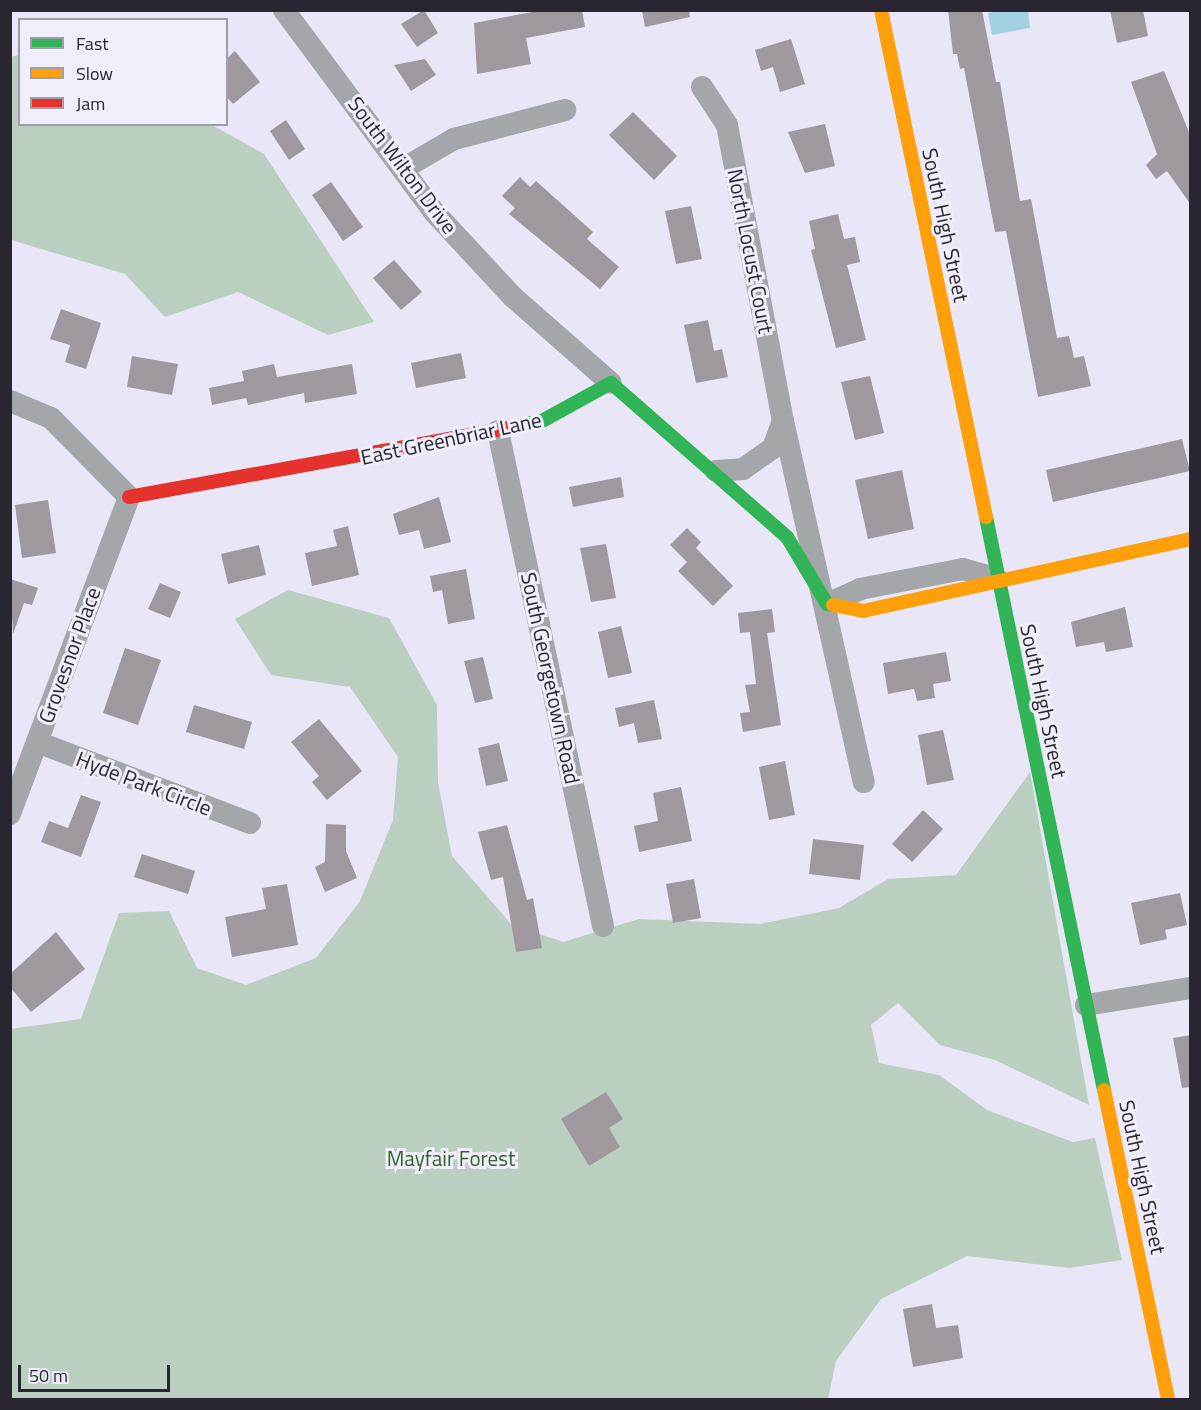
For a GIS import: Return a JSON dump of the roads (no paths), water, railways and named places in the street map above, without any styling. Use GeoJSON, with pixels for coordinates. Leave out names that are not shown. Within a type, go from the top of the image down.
{"type":"FeatureCollection","features":[{"type":"Feature","properties":{"kind":"street","name":"South Wilton Drive"},"geometry":{"type":"LineString","coordinates":[[284,10],[405,168],[435,212],[513,297],[611,383]]}},
{"type":"Feature","properties":{"kind":"street","name":"South High Street"},"geometry":{"type":"LineString","coordinates":[[881,10],[1168,1400]]}},
{"type":"Feature","properties":{"kind":"street","name":"North Locust Court"},"geometry":{"type":"LineString","coordinates":[[702,87],[727,125],[783,421],[827,604],[864,782]]}},
{"type":"Feature","properties":{"kind":"street"},"geometry":{"type":"LineString","coordinates":[[405,168],[454,139],[565,110]]}},
{"type":"Feature","properties":{"kind":"street"},"geometry":{"type":"LineString","coordinates":[[611,383],[716,471],[788,537],[827,604],[860,589],[963,568],[997,579],[1191,538]]}},
{"type":"Feature","properties":{"kind":"street","name":"East Greenbriar Lane"},"geometry":{"type":"LineString","coordinates":[[129,497],[498,431],[542,421],[611,383]]}},
{"type":"Feature","properties":{"kind":"street"},"geometry":{"type":"LineString","coordinates":[[10,401],[51,418],[129,497]]}},
{"type":"Feature","properties":{"kind":"street"},"geometry":{"type":"LineString","coordinates":[[716,471],[743,469],[772,448],[783,421]]}},
{"type":"Feature","properties":{"kind":"street","name":"South Georgetown Road"},"geometry":{"type":"LineString","coordinates":[[498,431],[603,926]]}},
{"type":"Feature","properties":{"kind":"street","name":"Grovesnor Place"},"geometry":{"type":"LineString","coordinates":[[10,814],[129,497]]}},
{"type":"Feature","properties":{"kind":"street","name":"Hyde Park Circle"},"geometry":{"type":"LineString","coordinates":[[37,742],[250,823]]}},
{"type":"Feature","properties":{"kind":"street"},"geometry":{"type":"LineString","coordinates":[[1086,1005],[1191,988]]}},
{"type":"Feature","properties":{"kind":"water"},"geometry":{"type":"Polygon","coordinates":[[[1001,10],[1028,11],[1030,28],[992,35],[988,13],[1001,10]]]}},
{"type":"Feature","properties":{"kind":"park label","name":"Mayfair Forest"},"geometry":{"type":"Point","coordinates":[451,1158]}}]}
